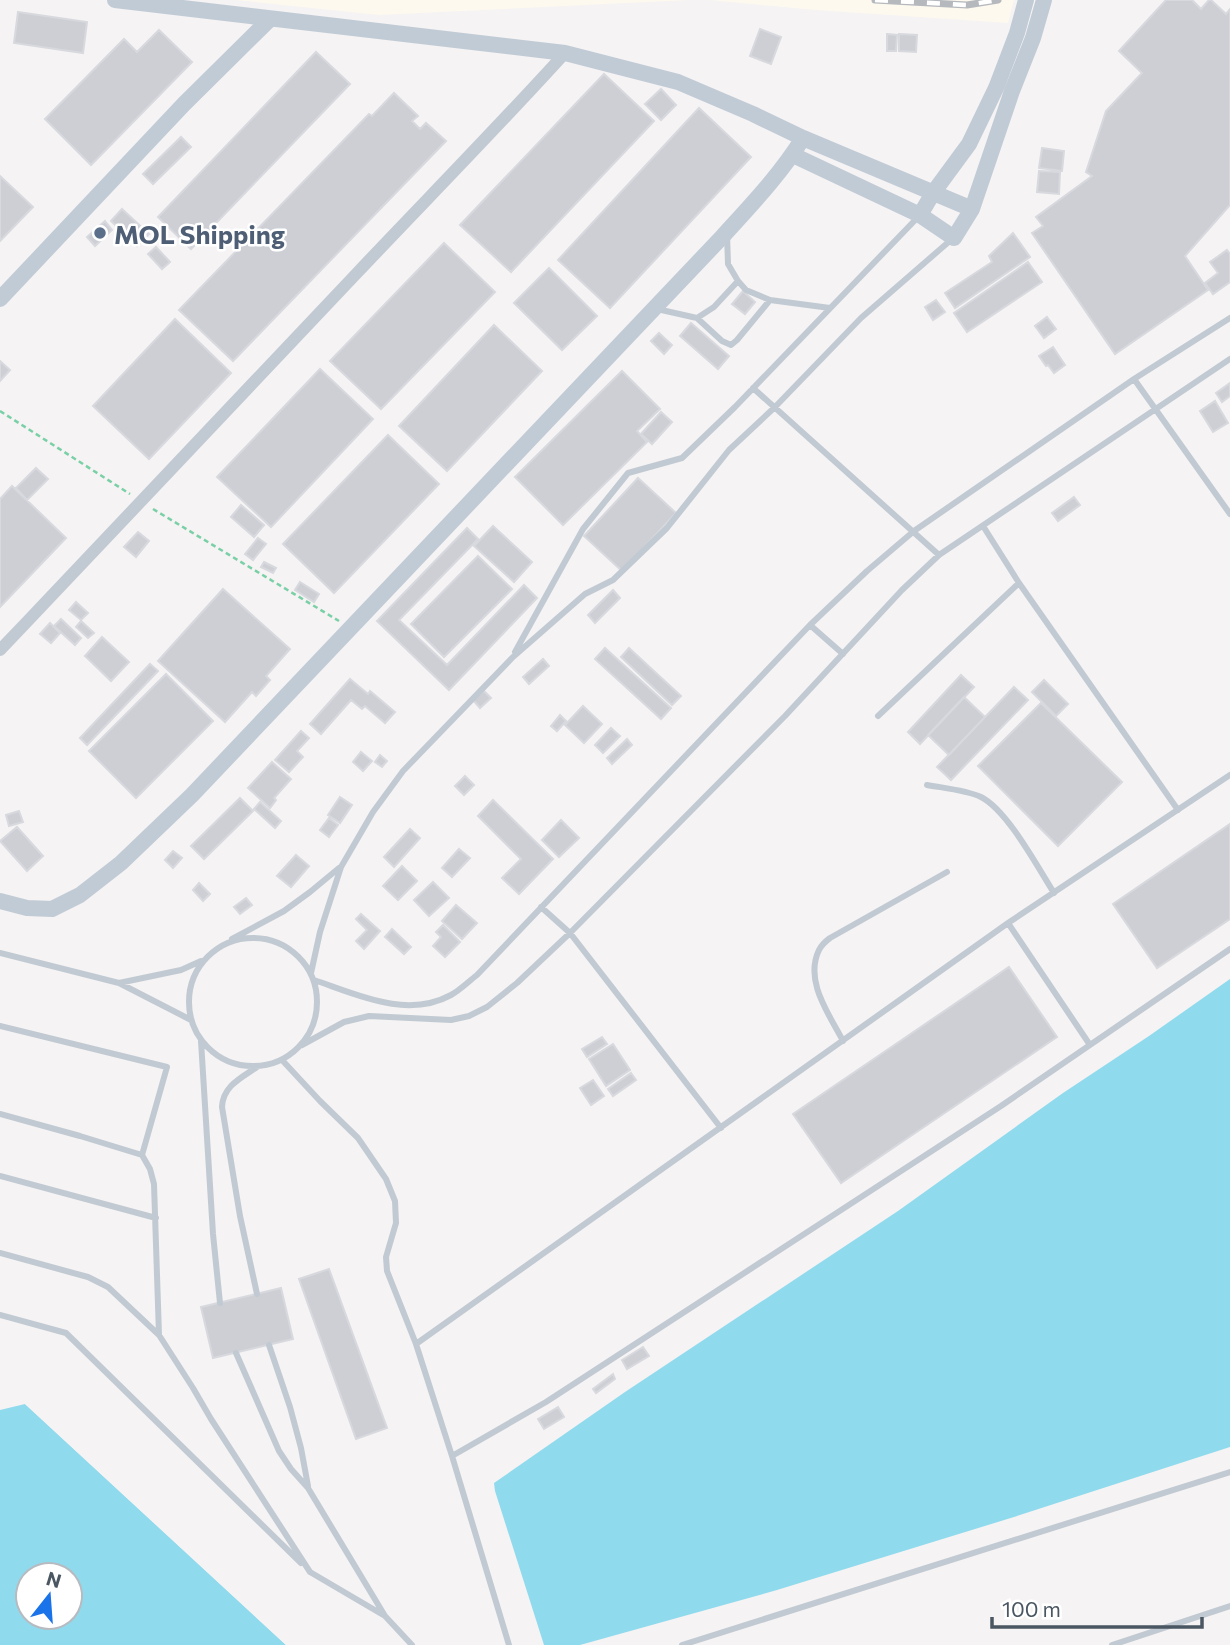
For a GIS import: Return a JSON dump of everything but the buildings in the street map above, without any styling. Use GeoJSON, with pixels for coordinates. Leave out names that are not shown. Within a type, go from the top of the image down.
{"type":"FeatureCollection","features":[{"type":"Feature","properties":{"kind":"main road"},"geometry":{"type":"LineString","coordinates":[[115,0],[565,53],[678,82],[972,209]]}},
{"type":"Feature","properties":{"kind":"main road"},"geometry":{"type":"LineString","coordinates":[[793,155],[920,215],[954,238],[972,209],[1012,91],[1025,36],[1026,0]]}},
{"type":"Feature","properties":{"kind":"main road"},"geometry":{"type":"LineString","coordinates":[[920,215],[968,144],[1044,0]]}},
{"type":"Feature","properties":{"kind":"main road"},"geometry":{"type":"LineString","coordinates":[[0,299],[184,104],[270,19]]}},
{"type":"Feature","properties":{"kind":"main road"},"geometry":{"type":"LineString","coordinates":[[0,901],[27,908],[52,909],[93,887],[121,863],[192,795],[727,231],[772,182],[803,138]]}},
{"type":"Feature","properties":{"kind":"street"},"geometry":{"type":"LineString","coordinates":[[0,650],[565,53]]}},
{"type":"Feature","properties":{"kind":"lane"},"geometry":{"type":"LineString","coordinates":[[513,657],[583,529],[628,473],[682,458],[920,215]]}},
{"type":"Feature","properties":{"kind":"lane"},"geometry":{"type":"LineString","coordinates":[[727,231],[728,264],[737,281],[746,290],[770,300],[831,308]]}},
{"type":"Feature","properties":{"kind":"lane"},"geometry":{"type":"LineString","coordinates":[[311,973],[320,932],[341,867],[373,812],[403,771],[513,657],[584,594],[613,580],[667,528],[729,450],[775,407],[861,318],[954,238]]}},
{"type":"Feature","properties":{"kind":"lane"},"geometry":{"type":"LineString","coordinates":[[696,318],[715,307],[737,281]]}},
{"type":"Feature","properties":{"kind":"lane"},"geometry":{"type":"LineString","coordinates":[[654,308],[696,318],[722,341],[731,345],[770,300]]}},
{"type":"Feature","properties":{"kind":"lane"},"geometry":{"type":"LineString","coordinates":[[314,980],[388,1004],[406,1006],[437,1001],[452,994],[477,975],[810,625],[867,571],[914,531],[1134,379],[1230,318]]}},
{"type":"Feature","properties":{"kind":"lane"},"geometry":{"type":"LineString","coordinates":[[201,1041],[222,1059],[240,1065],[258,1066],[282,1060],[302,1045],[344,1022],[369,1016],[451,1020],[469,1016],[488,1007],[570,933],[785,716],[902,590],[939,555],[1230,359]]}},
{"type":"Feature","properties":{"kind":"lane"},"geometry":{"type":"LineString","coordinates":[[1134,379],[1230,514]]}},
{"type":"Feature","properties":{"kind":"lane"},"geometry":{"type":"LineString","coordinates":[[753,388],[939,555]]}},
{"type":"Feature","properties":{"kind":"lane"},"geometry":{"type":"LineString","coordinates":[[983,526],[1019,583],[1178,810]]}},
{"type":"Feature","properties":{"kind":"lane"},"geometry":{"type":"LineString","coordinates":[[878,716],[1019,583]]}},
{"type":"Feature","properties":{"kind":"lane"},"geometry":{"type":"LineString","coordinates":[[810,625],[843,654]]}},
{"type":"Feature","properties":{"kind":"lane"},"geometry":{"type":"LineString","coordinates":[[416,1344],[1009,923],[1230,775]]}},
{"type":"Feature","properties":{"kind":"lane"},"geometry":{"type":"LineString","coordinates":[[927,785],[978,796],[992,804],[1006,818],[1054,892]]}},
{"type":"Feature","properties":{"kind":"lane"},"geometry":{"type":"LineString","coordinates":[[220,1303],[201,1041],[191,1020],[189,996],[193,977],[213,951],[284,911],[341,867]]}},
{"type":"Feature","properties":{"kind":"lane"},"geometry":{"type":"LineString","coordinates":[[843,1041],[816,986],[814,968],[819,949],[830,938],[947,872]]}},
{"type":"Feature","properties":{"kind":"lane"},"geometry":{"type":"LineString","coordinates":[[541,907],[570,933],[721,1128]]}},
{"type":"Feature","properties":{"kind":"lane"},"geometry":{"type":"LineString","coordinates":[[1009,923],[1090,1045]]}},
{"type":"Feature","properties":{"kind":"lane"},"geometry":{"type":"LineString","coordinates":[[224,944],[244,938],[264,939],[283,945],[299,957],[311,973],[318,997],[312,1031],[302,1045]]}},
{"type":"Feature","properties":{"kind":"lane"},"geometry":{"type":"LineString","coordinates":[[452,1456],[546,1402],[1001,1106],[1230,949]]}},
{"type":"Feature","properties":{"kind":"lane"},"geometry":{"type":"LineString","coordinates":[[0,953],[119,983],[191,1020]]}},
{"type":"Feature","properties":{"kind":"lane"},"geometry":{"type":"LineString","coordinates":[[119,983],[181,970],[203,961]]}},
{"type":"Feature","properties":{"kind":"lane"},"geometry":{"type":"LineString","coordinates":[[0,1026],[167,1067],[142,1155]]}},
{"type":"Feature","properties":{"kind":"lane"},"geometry":{"type":"LineString","coordinates":[[282,1060],[358,1138],[387,1179],[395,1201],[396,1223],[386,1257],[387,1271],[416,1344],[509,1645]]}},
{"type":"Feature","properties":{"kind":"lane"},"geometry":{"type":"LineString","coordinates":[[257,1294],[240,1216],[222,1098],[232,1084],[258,1066]]}},
{"type":"Feature","properties":{"kind":"lane"},"geometry":{"type":"LineString","coordinates":[[0,1114],[142,1155],[154,1184],[159,1335]]}},
{"type":"Feature","properties":{"kind":"lane"},"geometry":{"type":"LineString","coordinates":[[0,1176],[156,1218]]}},
{"type":"Feature","properties":{"kind":"lane"},"geometry":{"type":"LineString","coordinates":[[0,1253],[88,1277],[108,1287],[159,1335],[310,1572]]}},
{"type":"Feature","properties":{"kind":"lane"},"geometry":{"type":"LineString","coordinates":[[0,1315],[66,1333],[310,1572],[385,1616]]}},
{"type":"Feature","properties":{"kind":"lane"},"geometry":{"type":"LineString","coordinates":[[269,1345],[290,1407],[308,1488]]}},
{"type":"Feature","properties":{"kind":"lane"},"geometry":{"type":"LineString","coordinates":[[236,1353],[279,1451],[290,1469],[308,1488],[385,1616],[412,1645]]}},
{"type":"Feature","properties":{"kind":"lane"},"geometry":{"type":"LineString","coordinates":[[682,1645],[1230,1472]]}},
{"type":"Feature","properties":{"kind":"lane"},"geometry":{"type":"LineString","coordinates":[[1112,1645],[1230,1606]]}},
{"type":"Feature","properties":{"kind":"path"},"geometry":{"type":"LineString","coordinates":[[0,411],[142,502],[350,628]]}},
{"type":"Feature","properties":{"kind":"shaded area"},"geometry":{"type":"Polygon","coordinates":[[[236,0],[689,0],[379,15],[236,0]]]}},
{"type":"Feature","properties":{"kind":"shaded area"},"geometry":{"type":"Polygon","coordinates":[[[709,0],[1014,0],[1008,23],[709,0]]]}},
{"type":"Feature","properties":{"kind":"water"},"geometry":{"type":"Polygon","coordinates":[[[1230,979],[1230,1447],[777,1590],[580,1645],[544,1645],[494,1483],[625,1392],[898,1211],[1063,1093],[1230,979]]]}},
{"type":"Feature","properties":{"kind":"water"},"geometry":{"type":"Polygon","coordinates":[[[25,1404],[286,1645],[0,1645],[0,1410],[25,1404]]]}},
{"type":"Feature","properties":{"kind":"pier"},"geometry":{"type":"Polygon","coordinates":[[[25,1400],[288,1642],[289,1645],[20,1401],[25,1400]]]}},
{"type":"Feature","properties":{"kind":"railway"},"geometry":{"type":"LineString","coordinates":[[875,0],[967,5],[998,0]]}},
{"type":"Feature","properties":{"kind":"place","name":"MOL Shipping"},"geometry":{"type":"Point","coordinates":[100,233]}}]}
